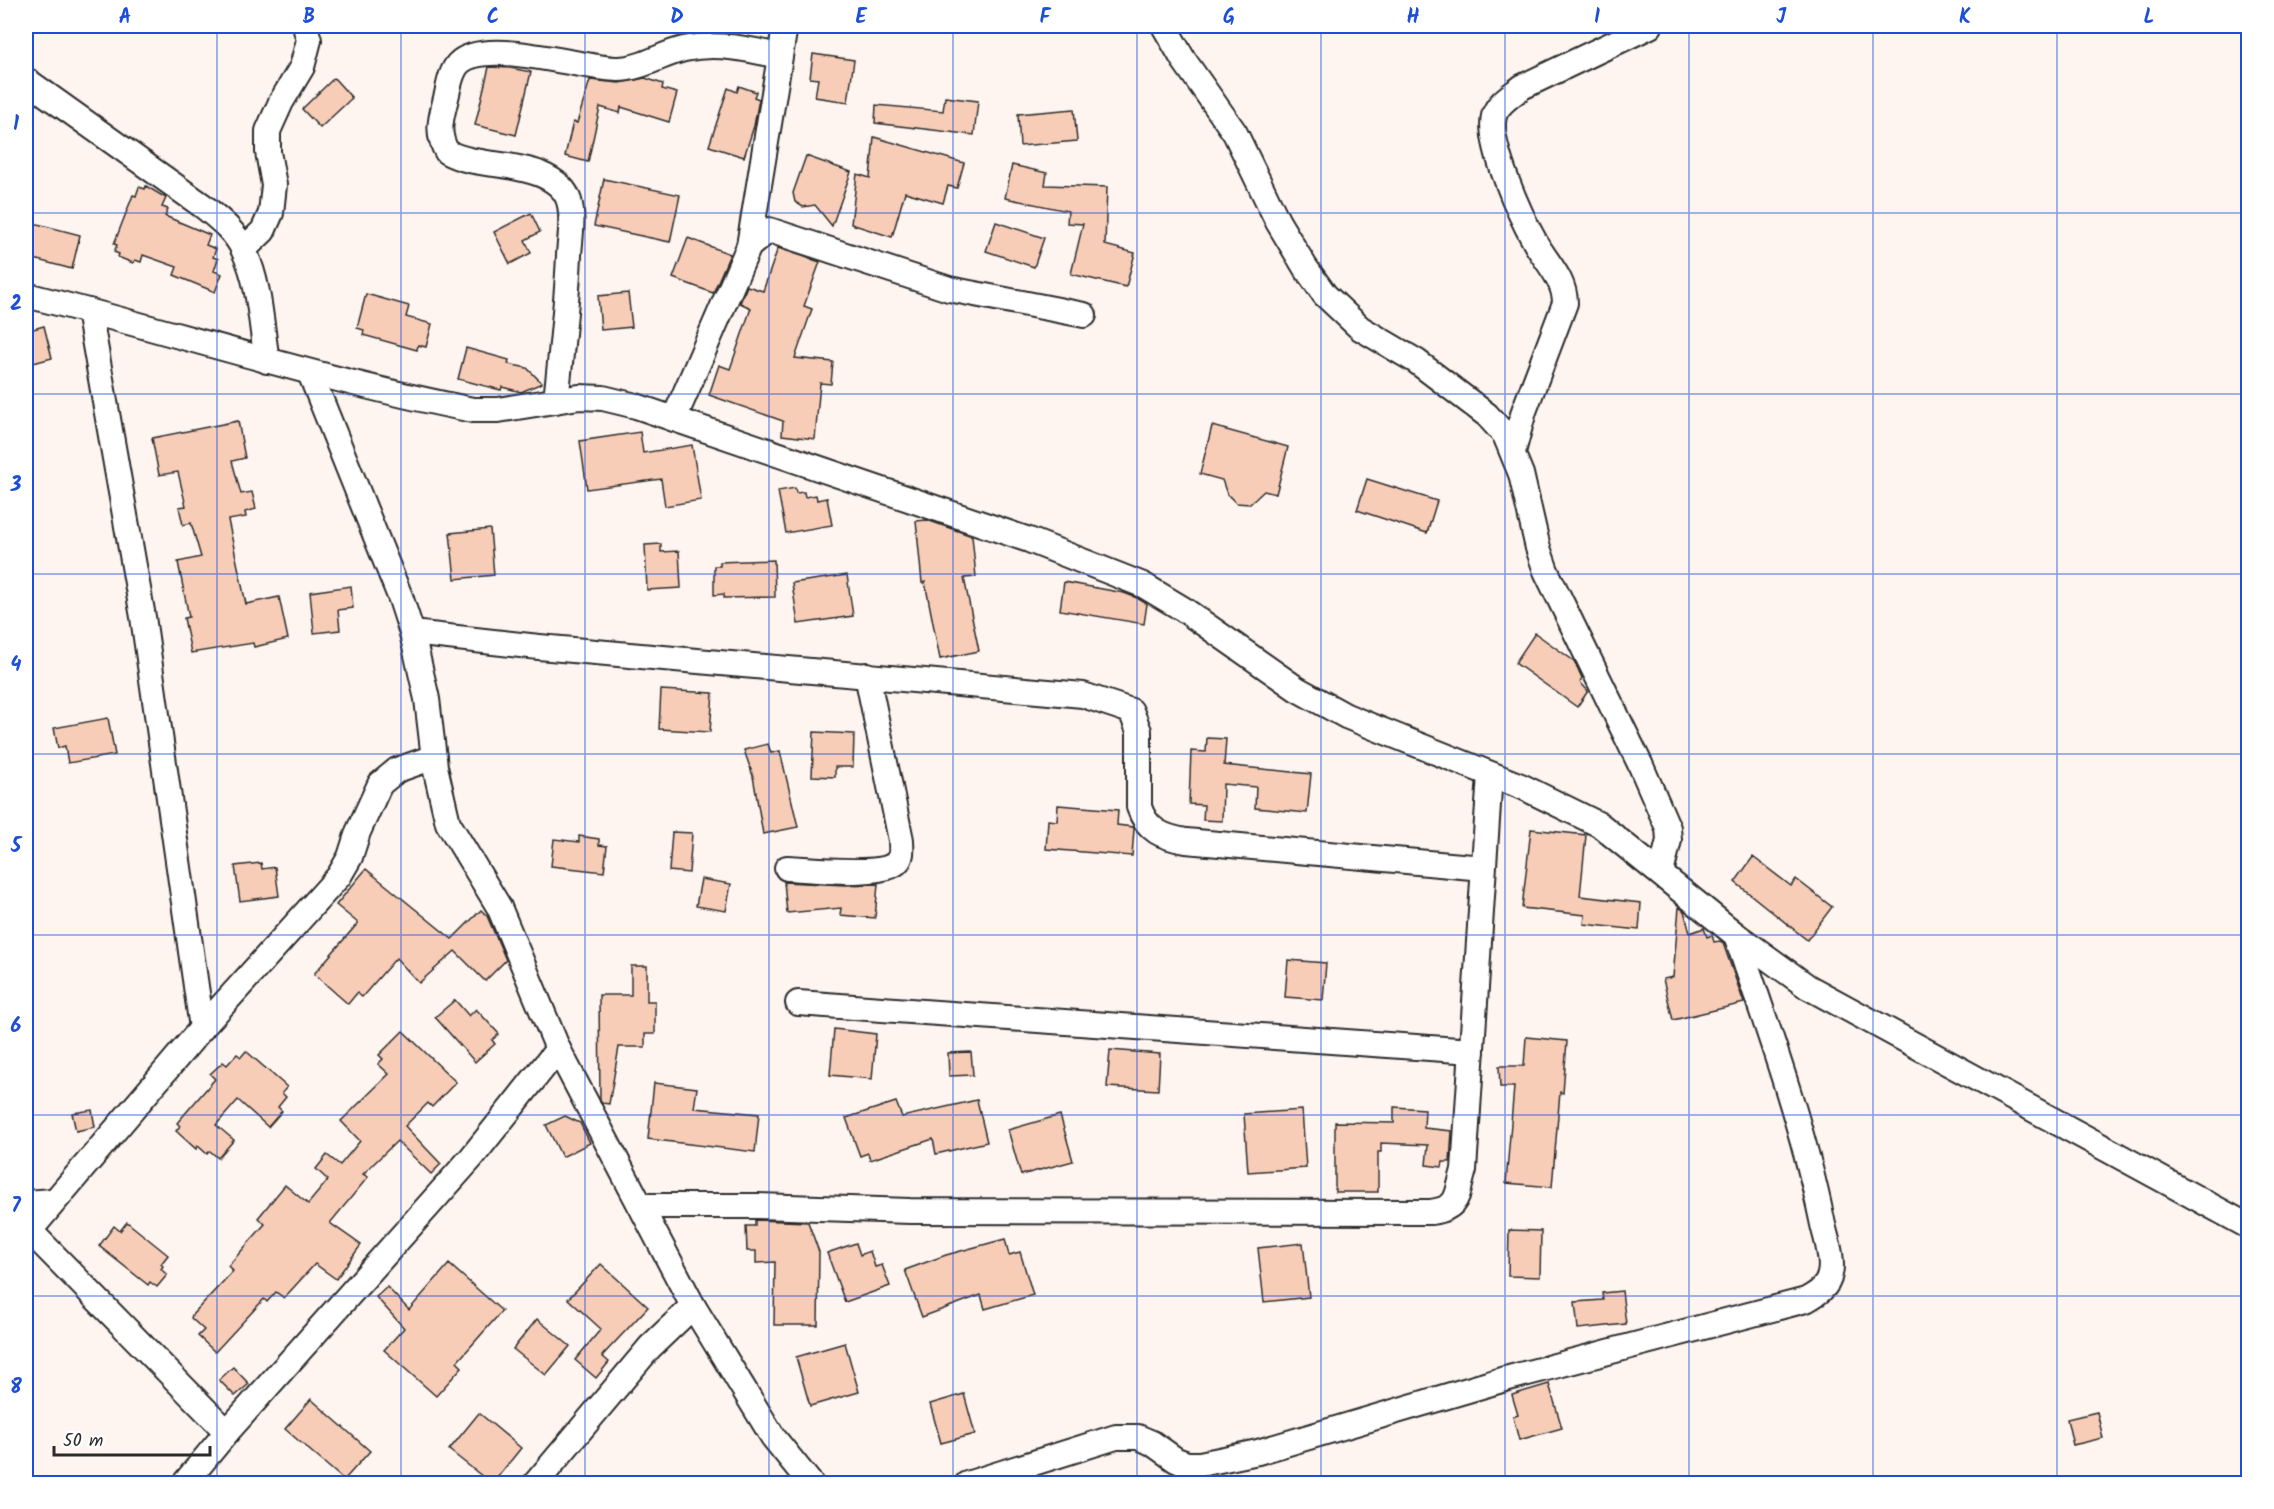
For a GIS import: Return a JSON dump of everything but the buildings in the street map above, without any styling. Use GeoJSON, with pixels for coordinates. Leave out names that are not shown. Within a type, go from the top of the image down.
{"type":"FeatureCollection","features":[{"type":"Feature","properties":{"kind":"street"},"geometry":{"type":"LineString","coordinates":[[244,249],[263,231],[271,213],[274,185],[268,152],[268,131],[280,102],[302,67],[309,40],[305,26]]}},
{"type":"Feature","properties":{"kind":"street"},"geometry":{"type":"LineString","coordinates":[[674,418],[749,246],[785,26]]}},
{"type":"Feature","properties":{"kind":"street"},"geometry":{"type":"LineString","coordinates":[[1164,26],[1183,59],[1234,133],[1278,222],[1325,295],[1360,328],[1416,361],[1487,415],[1505,435],[1521,474],[1538,548],[1546,571],[1641,766],[1668,828],[1669,840],[1661,873]]}},
{"type":"Feature","properties":{"kind":"street"},"geometry":{"type":"LineString","coordinates":[[1513,452],[1524,411],[1565,303],[1565,292],[1534,242],[1506,179],[1493,134],[1494,115],[1504,101],[1522,87],[1650,26]]}},
{"type":"Feature","properties":{"kind":"street"},"geometry":{"type":"LineString","coordinates":[[556,401],[571,229],[569,199],[555,182],[539,173],[504,164],[468,159],[447,152],[439,133],[454,70],[466,57],[489,52],[619,69],[640,65],[685,49],[711,46],[741,48],[779,56]]}},
{"type":"Feature","properties":{"kind":"street"},"geometry":{"type":"LineString","coordinates":[[26,80],[203,206],[226,225],[244,249],[254,279],[267,361]]}},
{"type":"Feature","properties":{"kind":"street"},"geometry":{"type":"LineString","coordinates":[[749,246],[769,230],[949,289],[1084,315]]}},
{"type":"Feature","properties":{"kind":"street"},"geometry":{"type":"LineString","coordinates":[[26,295],[310,373],[473,410],[498,410],[579,397],[603,398],[674,418],[1018,537],[1143,585],[1183,609],[1322,704],[1550,800],[1600,825],[1736,935],[1808,987],[2248,1226]]}},
{"type":"Feature","properties":{"kind":"street"},"geometry":{"type":"LineString","coordinates":[[89,311],[143,616],[202,1028]]}},
{"type":"Feature","properties":{"kind":"street"},"geometry":{"type":"LineString","coordinates":[[310,373],[401,599],[412,633],[427,699],[434,757],[448,823],[499,907],[558,1049],[693,1306],[773,1437],[809,1483]]}},
{"type":"Feature","properties":{"kind":"street"},"geometry":{"type":"LineString","coordinates":[[412,633],[539,647],[1083,695],[1125,707],[1131,711],[1139,731],[1139,807],[1142,817],[1152,830],[1164,837],[1186,842],[1483,868]]}},
{"type":"Feature","properties":{"kind":"street"},"geometry":{"type":"LineString","coordinates":[[787,868],[882,870],[894,865],[900,857],[901,840],[867,675]]}},
{"type":"Feature","properties":{"kind":"street"},"geometry":{"type":"LineString","coordinates":[[227,1432],[28,1233],[202,1028],[339,876],[350,857],[358,832],[380,784],[397,770],[434,757]]}},
{"type":"Feature","properties":{"kind":"street"},"geometry":{"type":"LineString","coordinates":[[641,1206],[758,1206],[910,1211],[1431,1212],[1446,1210],[1454,1203],[1464,1170],[1490,774]]}},
{"type":"Feature","properties":{"kind":"street"},"geometry":{"type":"LineString","coordinates":[[967,1484],[1116,1437],[1138,1437],[1152,1443],[1176,1460],[1187,1464],[1200,1464],[1258,1452],[1494,1383],[1806,1300],[1816,1295],[1826,1285],[1831,1274],[1819,1204],[1792,1101],[1736,935]]}},
{"type":"Feature","properties":{"kind":"street"},"geometry":{"type":"LineString","coordinates":[[798,1003],[1472,1051]]}},
{"type":"Feature","properties":{"kind":"street"},"geometry":{"type":"LineString","coordinates":[[184,1484],[227,1432],[472,1157],[558,1049]]}},
{"type":"Feature","properties":{"kind":"street"},"geometry":{"type":"LineString","coordinates":[[26,1203],[53,1201]]}},
{"type":"Feature","properties":{"kind":"street"},"geometry":{"type":"LineString","coordinates":[[536,1484],[650,1347],[693,1306]]}}]}
